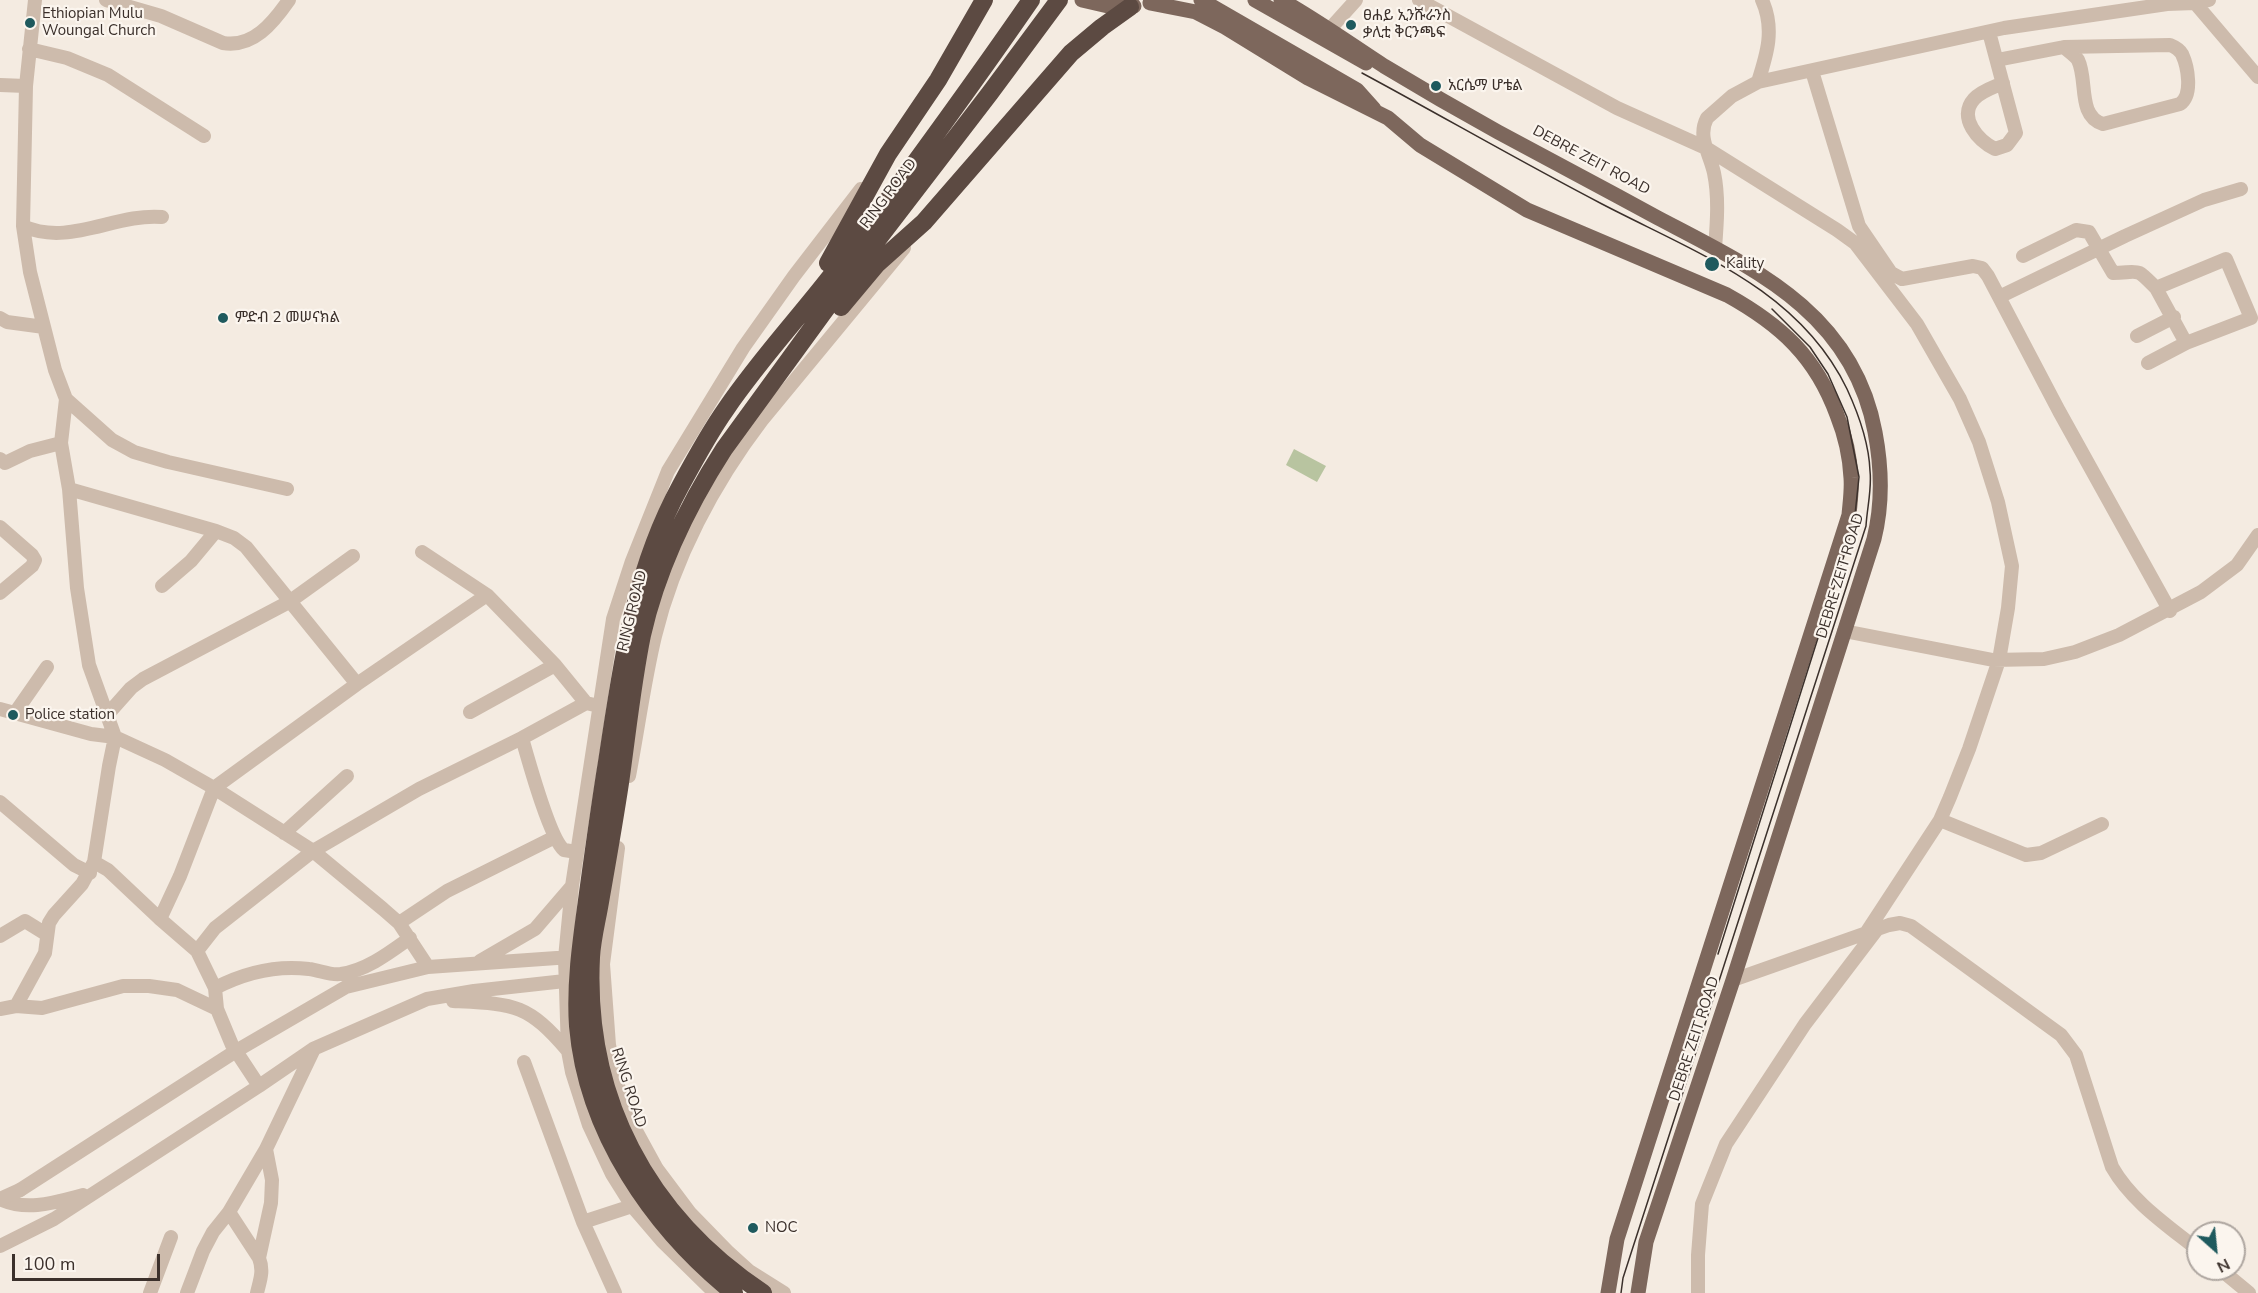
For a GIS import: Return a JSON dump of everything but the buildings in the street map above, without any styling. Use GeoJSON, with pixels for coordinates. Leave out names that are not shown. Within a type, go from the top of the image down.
{"type":"FeatureCollection","features":[{"type":"Feature","properties":{"kind":"highway"},"geometry":{"type":"LineString","coordinates":[[792,324],[852,223],[888,154],[938,80],[984,0]]}},
{"type":"Feature","properties":{"kind":"highway","name":"RING ROAD"},"geometry":{"type":"LineString","coordinates":[[734,1293],[712,1275],[668,1229],[636,1187],[617,1154],[601,1118],[584,1060],[578,1024],[578,956],[627,633],[646,564],[678,490],[710,432],[844,259],[1031,0]]}},
{"type":"Feature","properties":{"kind":"highway","name":"RING ROAD"},"geometry":{"type":"LineString","coordinates":[[578,956],[642,636],[661,571],[676,536],[711,468],[775,378],[1059,0]]}},
{"type":"Feature","properties":{"kind":"highway"},"geometry":{"type":"LineString","coordinates":[[775,378],[794,363],[877,264],[924,222],[1071,53],[1130,7]]}},
{"type":"Feature","properties":{"kind":"highway","name":"RING ROAD"},"geometry":{"type":"LineString","coordinates":[[579,980],[592,1023],[597,1058],[614,1113],[629,1147],[648,1180],[684,1227],[723,1264],[763,1293]]}},
{"type":"Feature","properties":{"kind":"main road"},"geometry":{"type":"LineString","coordinates":[[1082,0],[1108,6],[1130,7],[1153,1],[1196,12],[1225,27],[1308,78],[1376,111]]}},
{"type":"Feature","properties":{"kind":"main road"},"geometry":{"type":"LineString","coordinates":[[1201,0],[1357,90],[1376,111]]}},
{"type":"Feature","properties":{"kind":"main road"},"geometry":{"type":"LineString","coordinates":[[1255,0],[1354,58],[1387,67]]}},
{"type":"Feature","properties":{"kind":"main road"},"geometry":{"type":"LineString","coordinates":[[1281,0],[1387,67]]}},
{"type":"Feature","properties":{"kind":"main road","name":"DEBRE ZEIT ROAD"},"geometry":{"type":"LineString","coordinates":[[1387,67],[1477,120],[1757,271],[1807,308],[1837,342],[1861,380],[1871,410],[1880,456],[1882,494],[1874,539],[1733,980],[1646,1242],[1638,1293]]}},
{"type":"Feature","properties":{"kind":"main road","name":"DEBRE ZEIT ROAD"},"geometry":{"type":"LineString","coordinates":[[1376,111],[1388,117],[1420,146],[1527,210],[1727,295],[1764,317],[1799,348],[1820,375],[1843,430],[1849,454],[1851,479],[1849,515],[1617,1239],[1608,1293]]}},
{"type":"Feature","properties":{"kind":"street"},"geometry":{"type":"LineString","coordinates":[[16,1006],[45,953],[46,934],[54,915],[92,867],[115,737],[89,665],[77,588],[69,489],[61,443],[66,399],[55,370],[30,272],[23,226],[26,86],[35,0]]}},
{"type":"Feature","properties":{"kind":"street"},"geometry":{"type":"LineString","coordinates":[[106,0],[161,16],[223,43],[234,45],[245,43],[258,34],[273,21],[289,0]]}},
{"type":"Feature","properties":{"kind":"street"},"geometry":{"type":"LineString","coordinates":[[1329,30],[1356,0]]}},
{"type":"Feature","properties":{"kind":"street"},"geometry":{"type":"LineString","coordinates":[[1419,0],[1617,108],[1706,148],[1838,230],[1855,243],[1917,324],[1960,399],[1979,442],[1998,502],[2012,566],[2008,608],[1998,660],[1969,748],[1940,820],[1872,931],[1805,1024],[1726,1144],[1702,1204],[1698,1293]]}},
{"type":"Feature","properties":{"kind":"street"},"geometry":{"type":"LineString","coordinates":[[1758,82],[1768,47],[1769,25],[1762,0]]}},
{"type":"Feature","properties":{"kind":"street"},"geometry":{"type":"LineString","coordinates":[[1714,248],[1717,219],[1714,171],[1703,137],[1707,118],[1732,96],[1758,82],[1989,32],[2167,2],[2194,3],[2209,0]]}},
{"type":"Feature","properties":{"kind":"street"},"geometry":{"type":"LineString","coordinates":[[2194,3],[2258,77]]}},
{"type":"Feature","properties":{"kind":"street"},"geometry":{"type":"LineString","coordinates":[[1989,32],[1997,60],[2003,83],[2016,133],[2007,145],[1995,149],[1984,144],[1973,132],[1969,122],[1969,109],[1973,100],[1978,96],[2003,83]]}},
{"type":"Feature","properties":{"kind":"street"},"geometry":{"type":"LineString","coordinates":[[1997,60],[2064,47],[2170,45],[2182,54],[2189,88],[2186,98],[2180,104],[2103,124],[2095,122],[2088,113],[2078,60],[2064,47]]}},
{"type":"Feature","properties":{"kind":"street"},"geometry":{"type":"LineString","coordinates":[[29,49],[66,58],[108,75],[204,136]]}},
{"type":"Feature","properties":{"kind":"street"},"geometry":{"type":"LineString","coordinates":[[1812,71],[1859,226],[1891,273],[1902,279],[1973,266],[1982,268],[2169,610]]}},
{"type":"Feature","properties":{"kind":"street"},"geometry":{"type":"LineString","coordinates":[[0,85],[26,86]]}},
{"type":"Feature","properties":{"kind":"street"},"geometry":{"type":"LineString","coordinates":[[715,1293],[662,1241],[632,1206],[612,1174],[589,1125],[572,1072],[568,1051],[579,980],[572,886],[592,704],[613,619],[632,561],[668,471],[743,348],[794,276],[888,154]]}},
{"type":"Feature","properties":{"kind":"street"},"geometry":{"type":"LineString","coordinates":[[1999,297],[2204,200],[2241,189]]}},
{"type":"Feature","properties":{"kind":"street"},"geometry":{"type":"LineString","coordinates":[[23,226],[52,234],[93,228],[127,218],[162,217]]}},
{"type":"Feature","properties":{"kind":"street"},"geometry":{"type":"LineString","coordinates":[[784,1293],[767,1284],[734,1258],[690,1213],[657,1169],[634,1127],[618,1086],[609,1045],[603,964],[619,840],[655,636],[670,586],[685,549],[708,504],[745,442],[868,294],[924,222]]}},
{"type":"Feature","properties":{"kind":"street"},"geometry":{"type":"LineString","coordinates":[[1855,243],[1859,226]]}},
{"type":"Feature","properties":{"kind":"street"},"geometry":{"type":"LineString","coordinates":[[2023,256],[2076,230],[2089,232],[2113,273],[2136,270],[2142,272],[2157,288],[2186,343]]}},
{"type":"Feature","properties":{"kind":"street"},"geometry":{"type":"LineString","coordinates":[[2148,363],[2186,343],[2251,318],[2228,260],[2224,259],[2157,288]]}},
{"type":"Feature","properties":{"kind":"street"},"geometry":{"type":"LineString","coordinates":[[2137,336],[2174,317]]}},
{"type":"Feature","properties":{"kind":"street"},"geometry":{"type":"LineString","coordinates":[[0,318],[7,322],[44,327]]}},
{"type":"Feature","properties":{"kind":"street"},"geometry":{"type":"LineString","coordinates":[[66,399],[112,440],[134,452],[287,489]]}},
{"type":"Feature","properties":{"kind":"street"},"geometry":{"type":"LineString","coordinates":[[2,463],[30,451],[61,443]]}},
{"type":"Feature","properties":{"kind":"street"},"geometry":{"type":"LineString","coordinates":[[69,489],[234,538],[246,547],[357,684]]}},
{"type":"Feature","properties":{"kind":"street"},"geometry":{"type":"LineString","coordinates":[[0,527],[35,560],[32,566],[0,593]]}},
{"type":"Feature","properties":{"kind":"street"},"geometry":{"type":"LineString","coordinates":[[162,586],[191,561],[216,531]]}},
{"type":"Feature","properties":{"kind":"street"},"geometry":{"type":"LineString","coordinates":[[1844,631],[1998,660],[2044,659],[2075,652],[2119,635],[2201,592],[2237,565],[2258,535]]}},
{"type":"Feature","properties":{"kind":"street"},"geometry":{"type":"LineString","coordinates":[[423,552],[487,595],[592,704]]}},
{"type":"Feature","properties":{"kind":"street"},"geometry":{"type":"LineString","coordinates":[[107,715],[130,688],[143,679],[289,602],[327,577],[353,555]]}},
{"type":"Feature","properties":{"kind":"street"},"geometry":{"type":"LineString","coordinates":[[160,919],[180,876],[214,788],[357,684],[487,595]]}},
{"type":"Feature","properties":{"kind":"street"},"geometry":{"type":"LineString","coordinates":[[470,712],[555,665]]}},
{"type":"Feature","properties":{"kind":"street"},"geometry":{"type":"LineString","coordinates":[[15,713],[47,667]]}},
{"type":"Feature","properties":{"kind":"street"},"geometry":{"type":"LineString","coordinates":[[197,951],[215,928],[313,851],[419,789],[592,704]]}},
{"type":"Feature","properties":{"kind":"street"},"geometry":{"type":"LineString","coordinates":[[0,709],[91,734],[115,737],[165,760],[214,788],[313,851],[399,923],[428,967]]}},
{"type":"Feature","properties":{"kind":"street"},"geometry":{"type":"LineString","coordinates":[[522,738],[555,837],[564,850],[577,852]]}},
{"type":"Feature","properties":{"kind":"street"},"geometry":{"type":"LineString","coordinates":[[284,833],[347,776]]}},
{"type":"Feature","properties":{"kind":"street"},"geometry":{"type":"LineString","coordinates":[[0,803],[74,865],[108,870],[197,951],[215,988],[218,1009],[236,1051],[259,1086]]}},
{"type":"Feature","properties":{"kind":"street"},"geometry":{"type":"LineString","coordinates":[[1940,820],[2026,855],[2042,853],[2102,824]]}},
{"type":"Feature","properties":{"kind":"street"},"geometry":{"type":"LineString","coordinates":[[399,923],[447,891],[555,837]]}},
{"type":"Feature","properties":{"kind":"street"},"geometry":{"type":"LineString","coordinates":[[475,964],[536,929],[572,886]]}},
{"type":"Feature","properties":{"kind":"street"},"geometry":{"type":"LineString","coordinates":[[0,936],[25,921],[46,934]]}},
{"type":"Feature","properties":{"kind":"street"},"geometry":{"type":"LineString","coordinates":[[1733,980],[1900,922],[1911,926],[2061,1035],[2076,1055],[2112,1167],[2118,1179],[2136,1199],[2186,1240]]}},
{"type":"Feature","properties":{"kind":"street"},"geometry":{"type":"LineString","coordinates":[[0,1199],[20,1190],[410,938]]}},
{"type":"Feature","properties":{"kind":"street"},"geometry":{"type":"LineString","coordinates":[[215,988],[234,978],[283,968],[308,969],[343,981],[418,972],[428,967],[578,956]]}},
{"type":"Feature","properties":{"kind":"street"},"geometry":{"type":"LineString","coordinates":[[0,1246],[54,1219],[313,1049],[427,999],[474,991],[579,980]]}},
{"type":"Feature","properties":{"kind":"street"},"geometry":{"type":"LineString","coordinates":[[0,1009],[16,1006],[42,1008],[123,986],[149,986],[177,990],[218,1009]]}},
{"type":"Feature","properties":{"kind":"street"},"geometry":{"type":"LineString","coordinates":[[427,999],[509,1005],[533,1015],[568,1051]]}},
{"type":"Feature","properties":{"kind":"street"},"geometry":{"type":"LineString","coordinates":[[187,1293],[203,1251],[266,1149],[313,1049]]}},
{"type":"Feature","properties":{"kind":"street"},"geometry":{"type":"LineString","coordinates":[[524,1062],[583,1222],[615,1293]]}},
{"type":"Feature","properties":{"kind":"street"},"geometry":{"type":"LineString","coordinates":[[259,1258],[271,1203],[272,1180],[266,1149]]}},
{"type":"Feature","properties":{"kind":"street"},"geometry":{"type":"LineString","coordinates":[[0,1199],[15,1205],[42,1206],[94,1193]]}},
{"type":"Feature","properties":{"kind":"street"},"geometry":{"type":"LineString","coordinates":[[583,1222],[632,1206]]}},
{"type":"Feature","properties":{"kind":"street"},"geometry":{"type":"LineString","coordinates":[[229,1212],[259,1258],[262,1273],[257,1293]]}},
{"type":"Feature","properties":{"kind":"street"},"geometry":{"type":"LineString","coordinates":[[150,1293],[171,1237]]}},
{"type":"Feature","properties":{"kind":"street"},"geometry":{"type":"LineString","coordinates":[[2234,1281],[2249,1293]]}},
{"type":"Feature","properties":{"kind":"green space"},"geometry":{"type":"Polygon","coordinates":[[[1294,449],[1326,466],[1317,482],[1286,465],[1294,449]]]}},
{"type":"Feature","properties":{"kind":"tram line"},"geometry":{"type":"LineString","coordinates":[[1362,73],[1572,188],[1707,257],[1773,299],[1801,325],[1826,354],[1847,389],[1863,429],[1868,450],[1870,485],[1866,526],[1623,1278],[1621,1293]]}},
{"type":"Feature","properties":{"kind":"tram line"},"geometry":{"type":"LineString","coordinates":[[1718,954],[1854,524],[1859,477],[1847,417],[1828,374],[1810,347],[1772,309]]}},
{"type":"Feature","properties":{"kind":"place","name":"Ethiopian Mulu Woungal Church"},"geometry":{"type":"Point","coordinates":[30,23]}},
{"type":"Feature","properties":{"kind":"place","name":"ፀሐይ ኢንሹራንስ ቃሊቲ ቅርንጫፍ"},"geometry":{"type":"Point","coordinates":[1351,25]}},
{"type":"Feature","properties":{"kind":"place","name":"አርሴማ ሆቴል"},"geometry":{"type":"Point","coordinates":[1436,86]}},
{"type":"Feature","properties":{"kind":"place","name":"Kality"},"geometry":{"type":"Point","coordinates":[1712,264]}},
{"type":"Feature","properties":{"kind":"place","name":"ምድብ 2 መሠናክል"},"geometry":{"type":"Point","coordinates":[223,318]}},
{"type":"Feature","properties":{"kind":"place","name":"Police station"},"geometry":{"type":"Point","coordinates":[13,715]}},
{"type":"Feature","properties":{"kind":"place","name":"NOC"},"geometry":{"type":"Point","coordinates":[753,1228]}}]}
